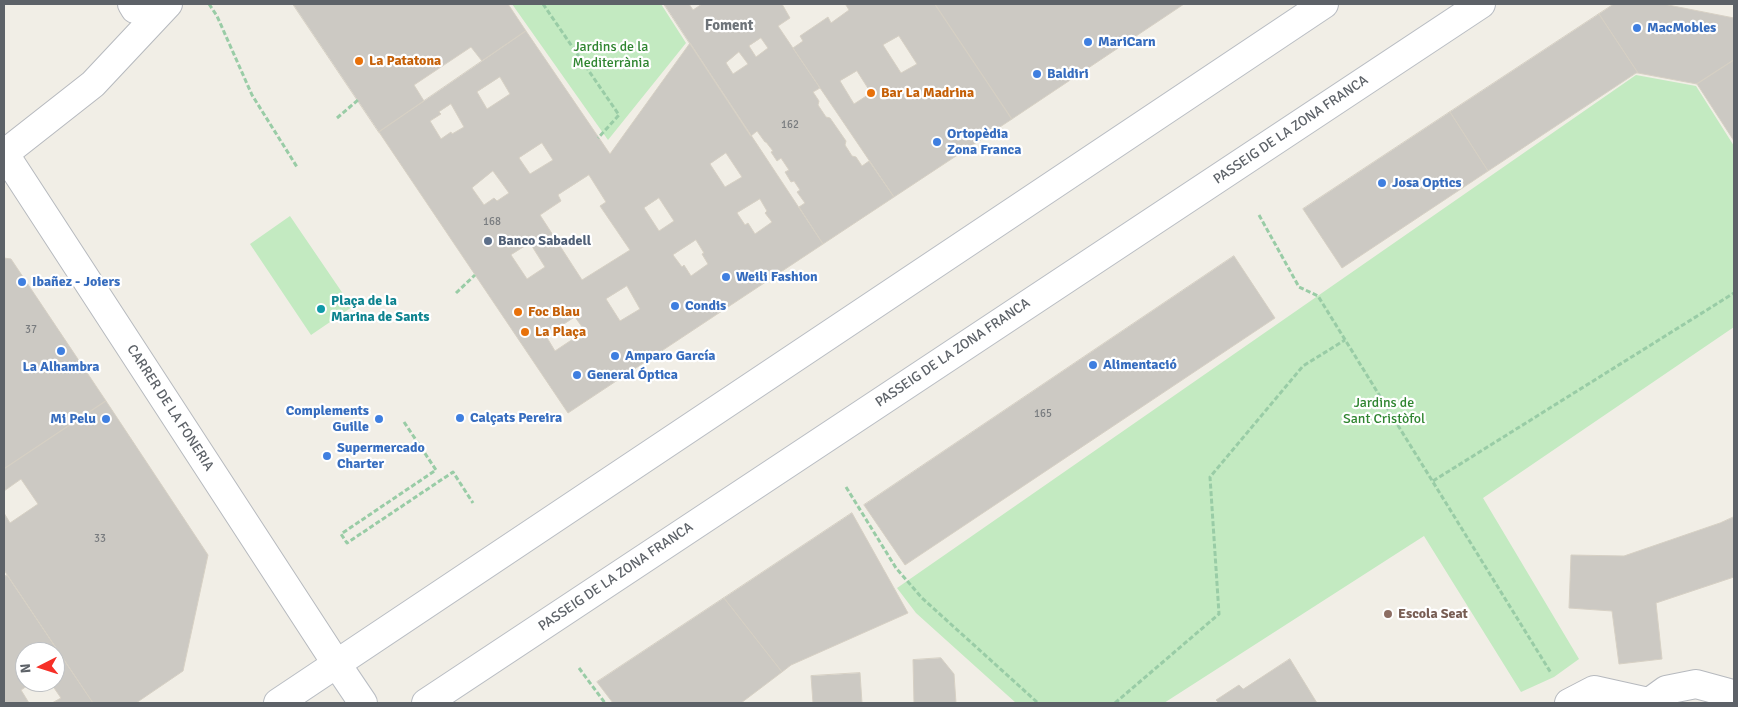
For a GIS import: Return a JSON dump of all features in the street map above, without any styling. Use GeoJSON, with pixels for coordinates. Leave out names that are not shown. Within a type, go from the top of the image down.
{"type":"FeatureCollection","features":[{"type":"Feature","properties":{"kind":"main road"},"geometry":{"type":"LineString","coordinates":[[4,154],[93,84],[168,4]]}},
{"type":"Feature","properties":{"kind":"main road"},"geometry":{"type":"LineString","coordinates":[[278,703],[1324,4]]}},
{"type":"Feature","properties":{"kind":"main road","name":"PASSEIG DE LA ZONA FRANCA"},"geometry":{"type":"LineString","coordinates":[[426,703],[1481,4]]}},
{"type":"Feature","properties":{"kind":"main road","name":"CARRER DE LA FONERIA"},"geometry":{"type":"LineString","coordinates":[[4,154],[363,703]]}},
{"type":"Feature","properties":{"kind":"main road"},"geometry":{"type":"LineString","coordinates":[[1569,703],[1594,690],[1648,703],[1666,690],[1696,684],[1732,694]]}},
{"type":"Feature","properties":{"kind":"path"},"geometry":{"type":"LineString","coordinates":[[209,4],[217,16],[252,95],[297,167]]}},
{"type":"Feature","properties":{"kind":"path"},"geometry":{"type":"LineString","coordinates":[[543,4],[619,115],[598,138]]}},
{"type":"Feature","properties":{"kind":"path"},"geometry":{"type":"LineString","coordinates":[[337,118],[358,100]]}},
{"type":"Feature","properties":{"kind":"path"},"geometry":{"type":"LineString","coordinates":[[1259,215],[1299,287],[1318,296],[1554,677]]}},
{"type":"Feature","properties":{"kind":"path"},"geometry":{"type":"LineString","coordinates":[[456,293],[475,275]]}},
{"type":"Feature","properties":{"kind":"path"},"geometry":{"type":"LineString","coordinates":[[1433,481],[1734,293]]}},
{"type":"Feature","properties":{"kind":"path"},"geometry":{"type":"LineString","coordinates":[[1116,703],[1219,614],[1210,477],[1303,366],[1345,340]]}},
{"type":"Feature","properties":{"kind":"path"},"geometry":{"type":"LineString","coordinates":[[404,422],[436,470],[341,534],[348,543],[453,472],[474,502]]}},
{"type":"Feature","properties":{"kind":"path"},"geometry":{"type":"LineString","coordinates":[[846,487],[896,568],[922,598],[1038,703]]}},
{"type":"Feature","properties":{"kind":"path"},"geometry":{"type":"LineString","coordinates":[[579,668],[605,703]]}},
{"type":"Feature","properties":{"kind":"green space","name":"Jardins de la Mediterrània"},"geometry":{"type":"Polygon","coordinates":[[[512,4],[661,4],[686,43],[608,140],[512,4]]]}},
{"type":"Feature","properties":{"kind":"green space","name":"Jardins de Sant Cristòfol"},"geometry":{"type":"Polygon","coordinates":[[[1636,75],[1696,86],[1734,146],[1734,327],[1483,498],[1579,659],[1554,677],[1521,692],[1424,536],[1164,703],[1016,703],[916,613],[897,588],[1636,75]]]}},
{"type":"Feature","properties":{"kind":"green space"},"geometry":{"type":"Polygon","coordinates":[[[290,216],[352,307],[311,335],[250,244],[290,216]]]}},
{"type":"Feature","properties":{"kind":"building"},"geometry":{"type":"Polygon","coordinates":[[[293,4],[508,4],[526,31],[482,61],[471,47],[414,85],[424,101],[379,132],[293,4]]]}},
{"type":"Feature","properties":{"kind":"building"},"geometry":{"type":"Polygon","coordinates":[[[664,4],[689,4],[693,10],[702,4],[782,4],[790,18],[778,26],[820,88],[813,92],[819,101],[818,105],[846,141],[845,145],[852,156],[856,157],[862,166],[869,161],[894,197],[823,244],[799,207],[805,203],[797,192],[800,190],[794,181],[791,182],[785,172],[789,170],[781,158],[777,161],[771,152],[773,151],[757,131],[751,136],[664,4]],[[761,38],[749,46],[756,57],[768,48],[761,38]],[[739,52],[726,63],[733,74],[748,64],[739,52]]]}},
{"type":"Feature","properties":{"kind":"building"},"geometry":{"type":"Polygon","coordinates":[[[935,4],[1012,119],[894,197],[793,48],[803,41],[800,36],[828,17],[831,23],[849,10],[846,5],[935,4]],[[899,36],[883,45],[901,73],[917,64],[899,36]],[[857,71],[840,81],[854,104],[871,93],[857,71]]]}},
{"type":"Feature","properties":{"kind":"building"},"geometry":{"type":"Polygon","coordinates":[[[935,4],[1184,4],[1012,119],[935,4]]]}},
{"type":"Feature","properties":{"kind":"building"},"geometry":{"type":"Polygon","coordinates":[[[1614,4],[1663,4],[1734,18],[1734,60],[1697,84],[1638,73],[1599,14],[1614,4]]]}},
{"type":"Feature","properties":{"kind":"building"},"geometry":{"type":"Polygon","coordinates":[[[1599,14],[1638,73],[1488,171],[1450,112],[1599,14]]]}},
{"type":"Feature","properties":{"kind":"building"},"geometry":{"type":"Polygon","coordinates":[[[526,31],[610,154],[690,43],[823,244],[568,413],[379,132],[526,31]],[[500,77],[477,92],[487,109],[510,94],[500,77]],[[451,104],[430,121],[441,139],[451,132],[452,134],[464,127],[451,104]],[[542,143],[519,158],[530,174],[553,160],[542,143]],[[726,153],[710,164],[725,187],[742,177],[726,153]],[[493,171],[472,188],[484,205],[494,198],[497,201],[509,193],[493,171]],[[589,175],[558,195],[561,201],[540,215],[582,280],[630,250],[600,206],[606,202],[589,175]],[[659,198],[644,208],[659,231],[674,221],[659,198]],[[760,199],[737,213],[745,225],[748,223],[755,234],[772,222],[765,213],[767,211],[760,199]],[[696,240],[673,255],[682,267],[684,265],[691,276],[708,264],[696,240]],[[530,243],[511,255],[527,279],[545,267],[530,243]],[[627,286],[606,299],[620,321],[640,309],[627,286]],[[575,317],[546,336],[555,351],[585,331],[575,317]]]}},
{"type":"Feature","properties":{"kind":"building"},"geometry":{"type":"Polygon","coordinates":[[[1734,60],[1734,141],[1697,84],[1734,60]]]}},
{"type":"Feature","properties":{"kind":"building"},"geometry":{"type":"Polygon","coordinates":[[[1450,112],[1488,171],[1342,268],[1303,209],[1450,112]]]}},
{"type":"Feature","properties":{"kind":"building"},"geometry":{"type":"Polygon","coordinates":[[[1234,256],[1275,318],[905,565],[864,505],[1234,256]]]}},
{"type":"Feature","properties":{"kind":"building"},"geometry":{"type":"Polygon","coordinates":[[[4,258],[11,259],[106,401],[4,469],[4,258]]]}},
{"type":"Feature","properties":{"kind":"building"},"geometry":{"type":"Polygon","coordinates":[[[106,401],[208,555],[183,671],[136,703],[93,703],[65,661],[65,642],[52,642],[4,570],[4,513],[10,523],[38,504],[21,479],[4,491],[4,469],[106,401]]]}},
{"type":"Feature","properties":{"kind":"building"},"geometry":{"type":"Polygon","coordinates":[[[852,513],[908,613],[791,665],[782,672],[724,598],[852,513]]]}},
{"type":"Feature","properties":{"kind":"building"},"geometry":{"type":"Polygon","coordinates":[[[1734,517],[1734,577],[1656,603],[1662,659],[1619,664],[1612,611],[1569,608],[1571,555],[1624,556],[1734,517]]]}},
{"type":"Feature","properties":{"kind":"building"},"geometry":{"type":"Polygon","coordinates":[[[7,575],[52,642],[15,642],[15,692],[22,692],[29,703],[4,703],[4,577],[7,575]]]}},
{"type":"Feature","properties":{"kind":"building"},"geometry":{"type":"Polygon","coordinates":[[[724,598],[782,672],[741,703],[613,703],[597,682],[724,598]]]}},
{"type":"Feature","properties":{"kind":"building"},"geometry":{"type":"Polygon","coordinates":[[[941,658],[954,674],[956,703],[914,703],[913,660],[941,658]]]}},
{"type":"Feature","properties":{"kind":"building"},"geometry":{"type":"Polygon","coordinates":[[[1290,659],[1317,703],[1219,703],[1216,700],[1239,685],[1243,689],[1290,659]]]}},
{"type":"Feature","properties":{"kind":"building"},"geometry":{"type":"Polygon","coordinates":[[[65,661],[93,703],[52,703],[61,698],[57,692],[65,692],[65,661]]]}},
{"type":"Feature","properties":{"kind":"building"},"geometry":{"type":"Polygon","coordinates":[[[860,673],[862,703],[813,703],[811,676],[860,673]]]}},
{"type":"Feature","properties":{"kind":"place","name":"MacMobles"},"geometry":{"type":"Point","coordinates":[1637,28]}},
{"type":"Feature","properties":{"kind":"place","name":"MariCarn"},"geometry":{"type":"Point","coordinates":[1088,42]}},
{"type":"Feature","properties":{"kind":"place","name":"La Patatona"},"geometry":{"type":"Point","coordinates":[359,61]}},
{"type":"Feature","properties":{"kind":"place","name":"Baldiri"},"geometry":{"type":"Point","coordinates":[1037,74]}},
{"type":"Feature","properties":{"kind":"place","name":"Bar La Madrina"},"geometry":{"type":"Point","coordinates":[871,93]}},
{"type":"Feature","properties":{"kind":"place","name":"Ortopèdia Zona Franca"},"geometry":{"type":"Point","coordinates":[937,142]}},
{"type":"Feature","properties":{"kind":"place","name":"Josa Optics"},"geometry":{"type":"Point","coordinates":[1382,183]}},
{"type":"Feature","properties":{"kind":"place","name":"Banco Sabadell"},"geometry":{"type":"Point","coordinates":[488,241]}},
{"type":"Feature","properties":{"kind":"place","name":"Weili Fashion"},"geometry":{"type":"Point","coordinates":[726,277]}},
{"type":"Feature","properties":{"kind":"place","name":"Ibañez - Joiers"},"geometry":{"type":"Point","coordinates":[22,282]}},
{"type":"Feature","properties":{"kind":"place","name":"Condis"},"geometry":{"type":"Point","coordinates":[675,306]}},
{"type":"Feature","properties":{"kind":"place","name":"Plaça de la Marina de Sants"},"geometry":{"type":"Point","coordinates":[321,309]}},
{"type":"Feature","properties":{"kind":"place","name":"Foc Blau"},"geometry":{"type":"Point","coordinates":[518,312]}},
{"type":"Feature","properties":{"kind":"place","name":"La Plaça"},"geometry":{"type":"Point","coordinates":[525,332]}},
{"type":"Feature","properties":{"kind":"place","name":"La Alhambra"},"geometry":{"type":"Point","coordinates":[61,351]}},
{"type":"Feature","properties":{"kind":"place","name":"Amparo García"},"geometry":{"type":"Point","coordinates":[615,356]}},
{"type":"Feature","properties":{"kind":"place","name":"Alimentació"},"geometry":{"type":"Point","coordinates":[1093,365]}},
{"type":"Feature","properties":{"kind":"place","name":"General Óptica"},"geometry":{"type":"Point","coordinates":[577,375]}},
{"type":"Feature","properties":{"kind":"place","name":"Calçats Pereira"},"geometry":{"type":"Point","coordinates":[460,418]}},
{"type":"Feature","properties":{"kind":"place","name":"Mi Pelu"},"geometry":{"type":"Point","coordinates":[106,419]}},
{"type":"Feature","properties":{"kind":"place","name":"Complements Guille"},"geometry":{"type":"Point","coordinates":[379,419]}},
{"type":"Feature","properties":{"kind":"place","name":"Supermercado Charter"},"geometry":{"type":"Point","coordinates":[327,456]}},
{"type":"Feature","properties":{"kind":"place","name":"Escola Seat"},"geometry":{"type":"Point","coordinates":[1388,614]}},
{"type":"Feature","properties":{"kind":"district","name":"Foment"},"geometry":{"type":"Point","coordinates":[729,26]}}]}
